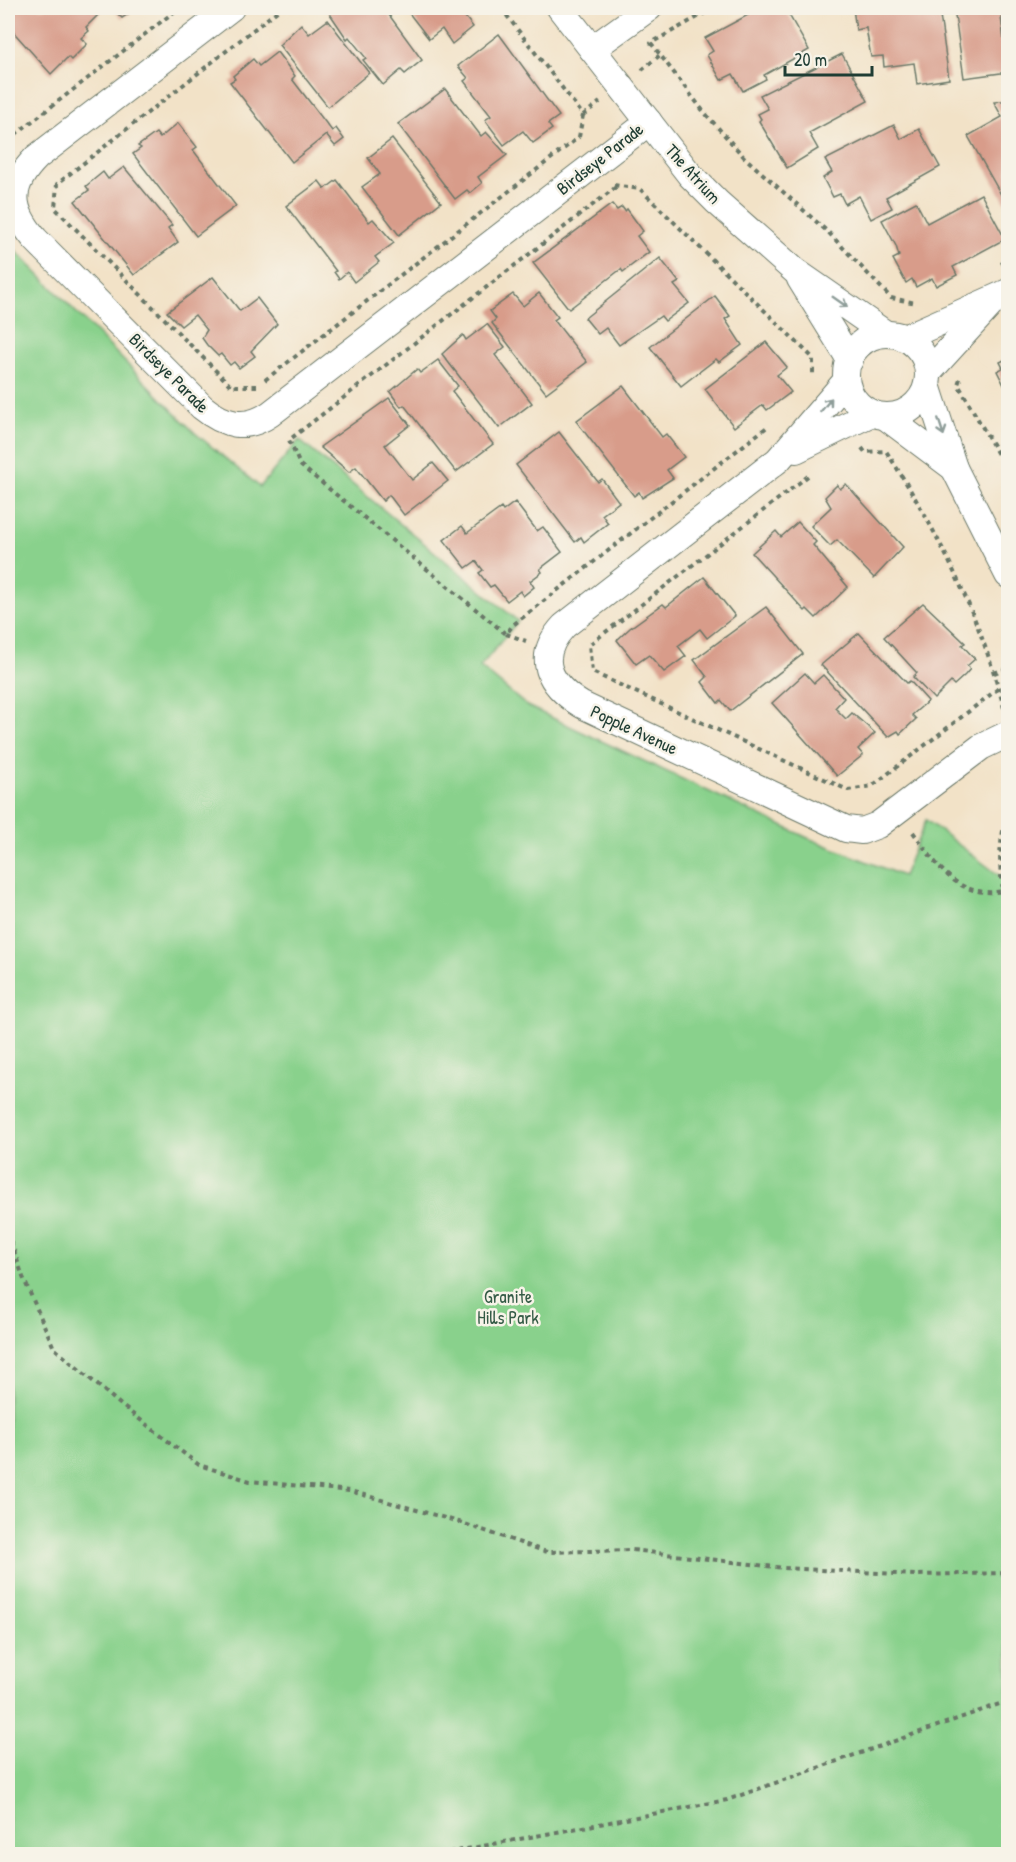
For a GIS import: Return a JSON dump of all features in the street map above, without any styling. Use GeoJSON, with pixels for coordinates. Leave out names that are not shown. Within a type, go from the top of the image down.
{"type":"FeatureCollection","features":[{"type":"Feature","properties":{"kind":"street","name":"Birdseye Parade"},"geometry":{"type":"LineString","coordinates":[[231,8],[38,157],[22,175],[14,198],[21,220],[35,239],[202,407],[221,421],[238,426],[247,425],[270,414],[649,122]]}},
{"type":"Feature","properties":{"kind":"street","name":"The Atrium"},"geometry":{"type":"LineString","coordinates":[[560,8],[690,175],[717,202],[795,271],[895,336]]}},
{"type":"Feature","properties":{"kind":"street"},"geometry":{"type":"LineString","coordinates":[[592,49],[649,8]]}},
{"type":"Feature","properties":{"kind":"street","name":"The Atrium"},"geometry":{"type":"LineString","coordinates":[[795,271],[848,370]]}},
{"type":"Feature","properties":{"kind":"street"},"geometry":{"type":"LineString","coordinates":[[954,468],[879,415],[859,406],[851,395],[848,370],[862,343],[873,337],[895,336],[1003,294]]}},
{"type":"Feature","properties":{"kind":"street"},"geometry":{"type":"LineString","coordinates":[[879,415],[900,414],[912,408],[922,397],[928,379],[1003,294]]}},
{"type":"Feature","properties":{"kind":"street"},"geometry":{"type":"LineString","coordinates":[[895,336],[919,349],[954,468],[1008,575]]}},
{"type":"Feature","properties":{"kind":"street","name":"Popple Avenue"},"geometry":{"type":"LineString","coordinates":[[848,370],[829,403],[778,460],[569,621],[551,643],[548,656],[550,674],[561,690],[582,705],[846,829],[858,831],[870,829],[897,811],[981,747],[1007,724]]}},
{"type":"Feature","properties":{"kind":"street","name":"Popple Avenue"},"geometry":{"type":"LineString","coordinates":[[778,460],[846,426],[879,415]]}},
{"type":"Feature","properties":{"kind":"path"},"geometry":{"type":"LineString","coordinates":[[8,140],[180,8]]}},
{"type":"Feature","properties":{"kind":"path"},"geometry":{"type":"LineString","coordinates":[[281,8],[57,183],[55,208],[231,386],[255,388],[579,137],[583,115],[501,8]]}},
{"type":"Feature","properties":{"kind":"path"},"geometry":{"type":"LineString","coordinates":[[714,8],[651,43],[711,120],[759,173],[830,234],[891,298],[923,304]]}},
{"type":"Feature","properties":{"kind":"path"},"geometry":{"type":"LineString","coordinates":[[579,137],[616,187]]}},
{"type":"Feature","properties":{"kind":"path"},"geometry":{"type":"LineString","coordinates":[[776,420],[513,625],[506,634],[300,465],[290,440],[616,187],[640,189],[813,358],[813,381],[829,403]]}},
{"type":"Feature","properties":{"kind":"path"},"geometry":{"type":"LineString","coordinates":[[999,265],[1008,260]]}},
{"type":"Feature","properties":{"kind":"path"},"geometry":{"type":"LineString","coordinates":[[961,375],[958,384],[1008,472]]}},
{"type":"Feature","properties":{"kind":"path"},"geometry":{"type":"LineString","coordinates":[[846,426],[865,452],[886,451],[906,481],[954,571],[994,673],[1007,724]]}},
{"type":"Feature","properties":{"kind":"path"},"geometry":{"type":"LineString","coordinates":[[809,475],[589,645],[592,672],[848,790],[872,786],[999,688]]}},
{"type":"Feature","properties":{"kind":"path"},"geometry":{"type":"LineString","coordinates":[[994,673],[1008,668]]}},
{"type":"Feature","properties":{"kind":"path"},"geometry":{"type":"LineString","coordinates":[[877,782],[940,870],[952,881],[982,893],[1006,891]]}},
{"type":"Feature","properties":{"kind":"path"},"geometry":{"type":"LineString","coordinates":[[1008,813],[1000,854],[1008,908]]}},
{"type":"Feature","properties":{"kind":"path"},"geometry":{"type":"LineString","coordinates":[[8,1233],[23,1277],[54,1348],[121,1406],[199,1465],[250,1481],[350,1491],[459,1522],[548,1552],[632,1550],[784,1568],[916,1575],[1008,1573]]}},
{"type":"Feature","properties":{"kind":"path"},"geometry":{"type":"LineString","coordinates":[[440,1854],[727,1800],[1008,1701]]}},
{"type":"Feature","properties":{"kind":"green space","name":"Granite Hills Park"},"geometry":{"type":"Polygon","coordinates":[[[8,243],[194,432],[260,487],[299,440],[518,621],[480,667],[527,706],[808,838],[903,876],[926,820],[1008,882],[1008,1854],[8,1854],[8,243]]]}},
{"type":"Feature","properties":{"kind":"building"},"geometry":{"type":"Polygon","coordinates":[[[8,8],[104,9],[86,27],[89,31],[81,38],[87,44],[71,60],[68,57],[51,74],[8,26],[8,8]]]}},
{"type":"Feature","properties":{"kind":"building"},"geometry":{"type":"Polygon","coordinates":[[[112,8],[137,8],[122,18],[112,8]]]}},
{"type":"Feature","properties":{"kind":"building"},"geometry":{"type":"Polygon","coordinates":[[[326,8],[384,8],[422,60],[405,74],[401,70],[383,85],[363,60],[366,58],[349,37],[347,39],[326,8]]]}},
{"type":"Feature","properties":{"kind":"building"},"geometry":{"type":"Polygon","coordinates":[[[405,8],[470,8],[462,13],[473,27],[452,44],[442,29],[429,39],[405,8]]]}},
{"type":"Feature","properties":{"kind":"building"},"geometry":{"type":"Polygon","coordinates":[[[761,8],[785,8],[809,50],[764,75],[766,79],[743,91],[733,74],[721,80],[707,55],[713,51],[705,38],[761,8]]]}},
{"type":"Feature","properties":{"kind":"building"},"geometry":{"type":"Polygon","coordinates":[[[853,8],[939,8],[949,79],[917,84],[914,63],[884,67],[883,56],[871,57],[866,28],[856,30],[853,8]]]}},
{"type":"Feature","properties":{"kind":"building"},"geometry":{"type":"Polygon","coordinates":[[[954,8],[1008,8],[1008,17],[1001,17],[1008,72],[964,78],[954,8]]]}},
{"type":"Feature","properties":{"kind":"building"},"geometry":{"type":"Polygon","coordinates":[[[328,20],[369,73],[328,107],[279,45],[301,24],[309,34],[328,20]]]}},
{"type":"Feature","properties":{"kind":"building"},"geometry":{"type":"Polygon","coordinates":[[[499,34],[559,116],[548,124],[552,129],[533,143],[523,131],[504,145],[485,120],[491,116],[464,81],[468,78],[458,66],[499,34]]]}},
{"type":"Feature","properties":{"kind":"building"},"geometry":{"type":"Polygon","coordinates":[[[277,52],[295,76],[292,79],[332,131],[336,128],[344,139],[335,146],[326,135],[292,162],[230,82],[235,79],[233,76],[253,59],[259,66],[277,52]]]}},
{"type":"Feature","properties":{"kind":"building"},"geometry":{"type":"Polygon","coordinates":[[[842,54],[868,101],[809,133],[818,149],[787,168],[759,121],[761,119],[758,114],[768,109],[760,95],[842,54]]]}},
{"type":"Feature","properties":{"kind":"building"},"geometry":{"type":"Polygon","coordinates":[[[445,89],[481,136],[486,132],[507,155],[478,177],[482,183],[470,193],[467,190],[455,199],[398,124],[445,89]]]}},
{"type":"Feature","properties":{"kind":"building"},"geometry":{"type":"Polygon","coordinates":[[[1008,100],[1008,207],[968,136],[1002,117],[994,102],[1008,100]]]}},
{"type":"Feature","properties":{"kind":"building"},"geometry":{"type":"Polygon","coordinates":[[[178,123],[197,147],[193,150],[236,206],[196,236],[133,154],[141,148],[138,146],[156,133],[160,138],[178,123]]]}},
{"type":"Feature","properties":{"kind":"building"},"geometry":{"type":"Polygon","coordinates":[[[894,125],[901,139],[919,129],[940,167],[886,197],[892,208],[871,219],[859,196],[845,204],[840,194],[833,197],[823,178],[832,172],[825,160],[894,125]]]}},
{"type":"Feature","properties":{"kind":"building"},"geometry":{"type":"Polygon","coordinates":[[[392,139],[441,202],[399,235],[362,187],[380,174],[368,158],[392,139]]]}},
{"type":"Feature","properties":{"kind":"building"},"geometry":{"type":"Polygon","coordinates":[[[124,167],[172,225],[168,228],[178,242],[134,275],[75,201],[89,190],[86,186],[103,172],[108,179],[124,167]]]}},
{"type":"Feature","properties":{"kind":"building"},"geometry":{"type":"Polygon","coordinates":[[[337,180],[369,222],[373,219],[394,243],[375,257],[379,262],[354,282],[347,272],[339,279],[334,272],[336,271],[286,206],[319,181],[325,189],[337,180]]]}},
{"type":"Feature","properties":{"kind":"building"},"geometry":{"type":"Polygon","coordinates":[[[981,194],[1005,239],[953,267],[957,275],[936,286],[932,278],[916,287],[912,279],[906,283],[893,259],[899,256],[896,246],[882,220],[916,202],[927,223],[981,194]]]}},
{"type":"Feature","properties":{"kind":"building"},"geometry":{"type":"Polygon","coordinates":[[[612,204],[617,210],[622,207],[625,211],[627,209],[643,231],[637,236],[649,252],[623,272],[621,269],[569,309],[533,263],[612,204]]]}},
{"type":"Feature","properties":{"kind":"building"},"geometry":{"type":"Polygon","coordinates":[[[660,258],[679,282],[674,285],[689,303],[665,321],[661,316],[619,345],[606,328],[598,334],[585,318],[660,258]]]}},
{"type":"Feature","properties":{"kind":"building"},"geometry":{"type":"Polygon","coordinates":[[[213,277],[240,311],[257,298],[277,324],[251,351],[255,356],[239,368],[234,362],[230,365],[221,354],[218,356],[207,345],[202,338],[207,330],[195,315],[181,326],[167,312],[213,277]]]}},
{"type":"Feature","properties":{"kind":"building"},"geometry":{"type":"Polygon","coordinates":[[[539,293],[558,317],[554,320],[587,362],[546,393],[492,323],[496,319],[490,311],[513,294],[523,306],[539,293]]]}},
{"type":"Feature","properties":{"kind":"building"},"geometry":{"type":"Polygon","coordinates":[[[715,296],[730,316],[725,319],[742,345],[719,362],[716,359],[681,386],[650,347],[715,296]]]}},
{"type":"Feature","properties":{"kind":"building"},"geometry":{"type":"Polygon","coordinates":[[[487,324],[505,347],[495,355],[532,403],[499,428],[442,354],[463,335],[466,340],[487,324]]]}},
{"type":"Feature","properties":{"kind":"building"},"geometry":{"type":"Polygon","coordinates":[[[766,342],[787,367],[777,375],[791,392],[767,410],[763,405],[734,427],[705,389],[766,342]]]}},
{"type":"Feature","properties":{"kind":"building"},"geometry":{"type":"Polygon","coordinates":[[[1008,358],[1008,393],[997,371],[1003,368],[1000,362],[1008,358]]]}},
{"type":"Feature","properties":{"kind":"building"},"geometry":{"type":"Polygon","coordinates":[[[438,360],[458,386],[452,391],[493,444],[456,472],[404,405],[401,407],[390,392],[417,369],[420,373],[438,360]]]}},
{"type":"Feature","properties":{"kind":"building"},"geometry":{"type":"Polygon","coordinates":[[[623,386],[662,437],[666,434],[684,457],[667,470],[673,478],[642,498],[639,492],[634,496],[576,421],[623,386]]]}},
{"type":"Feature","properties":{"kind":"building"},"geometry":{"type":"Polygon","coordinates":[[[389,398],[410,425],[385,445],[412,480],[433,463],[448,481],[404,515],[389,495],[383,501],[356,467],[349,472],[320,447],[389,398]]]}},
{"type":"Feature","properties":{"kind":"building"},"geometry":{"type":"Polygon","coordinates":[[[559,432],[598,482],[602,479],[619,502],[602,515],[608,523],[584,542],[581,537],[575,542],[516,465],[559,432]]]}},
{"type":"Feature","properties":{"kind":"building"},"geometry":{"type":"Polygon","coordinates":[[[846,484],[903,547],[874,578],[837,540],[830,546],[811,526],[831,507],[825,497],[837,485],[840,489],[846,484]]]}},
{"type":"Feature","properties":{"kind":"building"},"geometry":{"type":"Polygon","coordinates":[[[515,502],[537,531],[543,527],[562,552],[540,569],[542,572],[530,581],[534,587],[523,596],[520,591],[507,601],[494,585],[490,587],[479,573],[483,570],[476,561],[466,568],[444,540],[462,526],[467,533],[501,508],[503,511],[515,502]]]}},
{"type":"Feature","properties":{"kind":"building"},"geometry":{"type":"Polygon","coordinates":[[[798,522],[816,542],[813,545],[848,587],[816,618],[807,609],[805,611],[752,553],[776,531],[781,537],[798,522]]]}},
{"type":"Feature","properties":{"kind":"building"},"geometry":{"type":"Polygon","coordinates":[[[704,577],[735,616],[707,638],[700,629],[678,646],[686,656],[664,672],[649,655],[636,664],[617,640],[663,604],[666,607],[704,577]]]}},
{"type":"Feature","properties":{"kind":"building"},"geometry":{"type":"Polygon","coordinates":[[[923,603],[965,643],[962,645],[975,659],[967,666],[970,669],[965,675],[954,685],[951,682],[934,699],[913,677],[917,673],[884,637],[923,603]]]}},
{"type":"Feature","properties":{"kind":"building"},"geometry":{"type":"Polygon","coordinates":[[[766,607],[803,654],[730,711],[721,700],[718,703],[702,682],[707,677],[694,660],[766,607]]]}},
{"type":"Feature","properties":{"kind":"building"},"geometry":{"type":"Polygon","coordinates":[[[859,633],[907,683],[910,681],[928,701],[912,715],[916,719],[900,734],[898,731],[888,737],[821,665],[859,633]]]}},
{"type":"Feature","properties":{"kind":"building"},"geometry":{"type":"Polygon","coordinates":[[[805,673],[814,683],[823,675],[844,698],[835,708],[846,719],[852,713],[875,733],[858,749],[863,755],[837,776],[772,703],[805,673]]]}}]}
